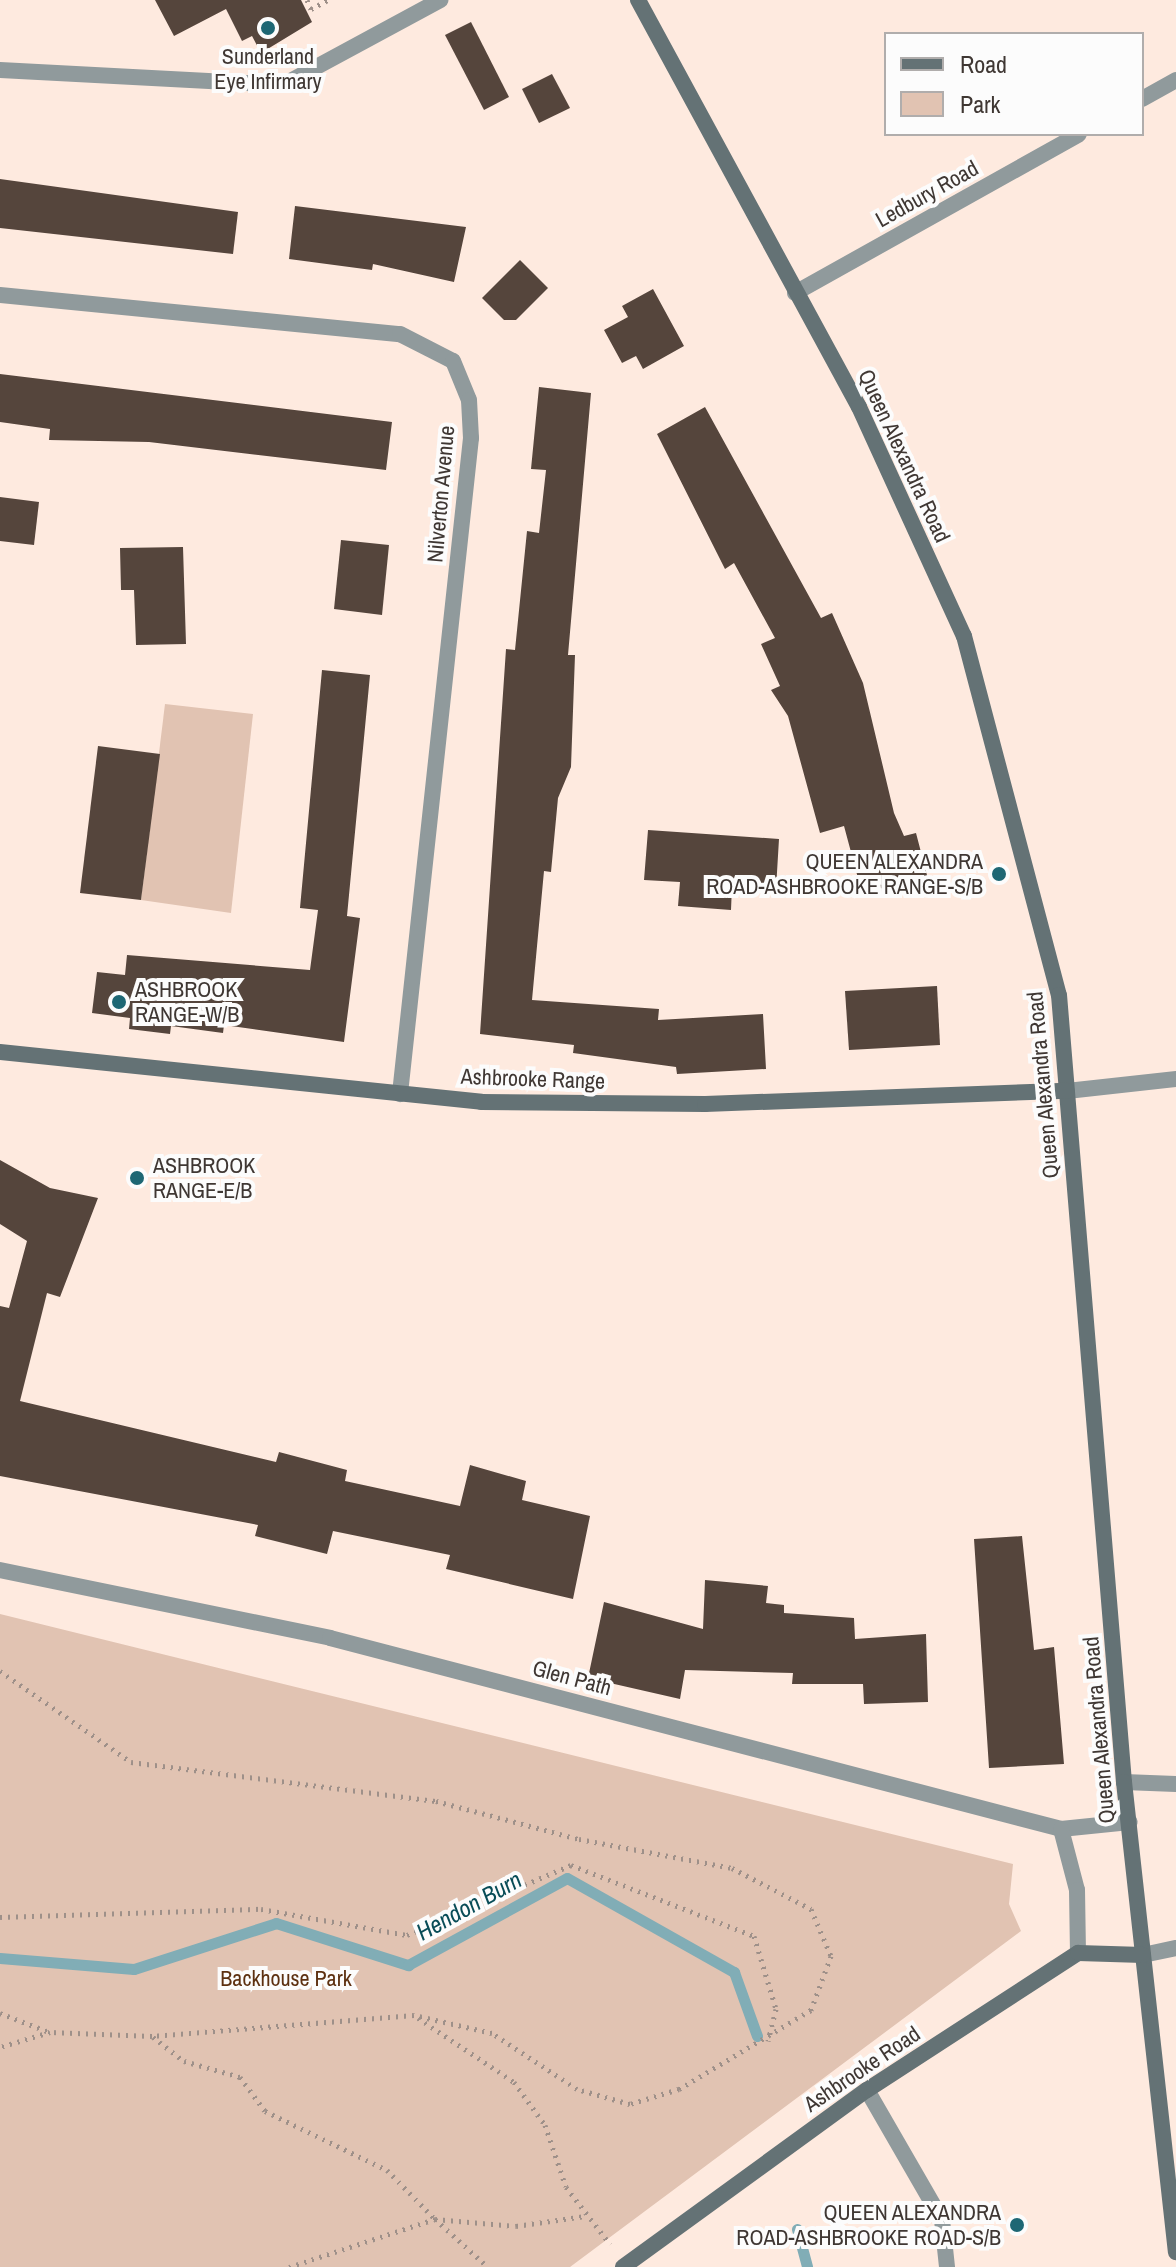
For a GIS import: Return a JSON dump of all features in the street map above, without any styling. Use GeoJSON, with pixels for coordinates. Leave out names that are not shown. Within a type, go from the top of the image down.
{"type":"FeatureCollection","features":[{"type":"Feature","properties":{"kind":"street"},"geometry":{"type":"LineString","coordinates":[[0,70],[283,85],[440,0]]}},
{"type":"Feature","properties":{"kind":"street","name":"Queen Alexandra Road"},"geometry":{"type":"LineString","coordinates":[[638,0],[859,407],[964,636],[1059,995],[1124,1782],[1176,2252]]}},
{"type":"Feature","properties":{"kind":"street"},"geometry":{"type":"LineString","coordinates":[[1144,98],[1176,80]]}},
{"type":"Feature","properties":{"kind":"street","name":"Ledbury Road"},"geometry":{"type":"LineString","coordinates":[[795,293],[1075,136]]}},
{"type":"Feature","properties":{"kind":"street","name":"Nilverton Avenue"},"geometry":{"type":"LineString","coordinates":[[0,295],[400,334],[453,361],[469,400],[471,438],[400,1094]]}},
{"type":"Feature","properties":{"kind":"street","name":"Ashbrooke Range"},"geometry":{"type":"LineString","coordinates":[[0,1052],[481,1102],[705,1104],[1067,1091]]}},
{"type":"Feature","properties":{"kind":"street"},"geometry":{"type":"LineString","coordinates":[[1067,1091],[1176,1079]]}},
{"type":"Feature","properties":{"kind":"street","name":"Glen Path"},"geometry":{"type":"LineString","coordinates":[[0,1570],[330,1638],[1061,1829],[1130,1822]]}},
{"type":"Feature","properties":{"kind":"street"},"geometry":{"type":"LineString","coordinates":[[1124,1782],[1176,1784]]}},
{"type":"Feature","properties":{"kind":"street"},"geometry":{"type":"LineString","coordinates":[[1061,1829],[1077,1890],[1078,1953],[1143,1955],[1176,1948]]}},
{"type":"Feature","properties":{"kind":"street","name":"Ashbrooke Road"},"geometry":{"type":"LineString","coordinates":[[626,2264],[867,2090],[1078,1953]]}},
{"type":"Feature","properties":{"kind":"street"},"geometry":{"type":"LineString","coordinates":[[867,2090],[942,2220],[947,2267]]}},
{"type":"Feature","properties":{"kind":"path"},"geometry":{"type":"LineString","coordinates":[[307,0],[311,9],[328,0]]}},
{"type":"Feature","properties":{"kind":"path"},"geometry":{"type":"LineString","coordinates":[[0,1671],[131,1762],[436,1801],[579,1839],[732,1868],[811,1909],[831,1956],[811,2010],[768,2041],[679,2089],[630,2104],[577,2089],[492,2033],[414,2015],[152,2036],[50,2032],[0,2013]]}},
{"type":"Feature","properties":{"kind":"path"},"geometry":{"type":"LineString","coordinates":[[0,1917],[261,1909],[407,1935],[571,1865],[754,1936],[776,2009],[768,2041]]}},
{"type":"Feature","properties":{"kind":"path"},"geometry":{"type":"LineString","coordinates":[[414,2015],[514,2082],[545,2125],[585,2216],[626,2264]]}},
{"type":"Feature","properties":{"kind":"path"},"geometry":{"type":"LineString","coordinates":[[0,2047],[50,2032]]}},
{"type":"Feature","properties":{"kind":"path"},"geometry":{"type":"LineString","coordinates":[[152,2036],[184,2061],[240,2077],[265,2111],[387,2170],[488,2267]]}},
{"type":"Feature","properties":{"kind":"path"},"geometry":{"type":"LineString","coordinates":[[289,2267],[435,2219],[516,2226],[585,2216]]}},
{"type":"Feature","properties":{"kind":"green space"},"geometry":{"type":"Polygon","coordinates":[[[165,704],[253,714],[231,913],[141,900],[165,704]]]}},
{"type":"Feature","properties":{"kind":"green space","name":"Backhouse Park"},"geometry":{"type":"Polygon","coordinates":[[[0,1614],[1013,1864],[1009,1904],[1021,1931],[570,2267],[0,2267],[0,1614]]]}},
{"type":"Feature","properties":{"kind":"building","name":"Sunderland Eye Infirmary"},"geometry":{"type":"Polygon","coordinates":[[[155,0],[301,0],[312,22],[261,53],[252,36],[242,41],[226,9],[174,36],[155,0]]]}},
{"type":"Feature","properties":{"kind":"building"},"geometry":{"type":"Polygon","coordinates":[[[471,22],[509,97],[484,110],[445,35],[471,22]]]}},
{"type":"Feature","properties":{"kind":"building"},"geometry":{"type":"Polygon","coordinates":[[[552,74],[570,108],[539,123],[522,89],[552,74]]]}},
{"type":"Feature","properties":{"kind":"building"},"geometry":{"type":"Polygon","coordinates":[[[0,179],[238,212],[233,254],[0,228],[0,179]]]}},
{"type":"Feature","properties":{"kind":"building"},"geometry":{"type":"Polygon","coordinates":[[[295,206],[466,227],[454,282],[373,264],[372,270],[289,259],[295,206]]]}},
{"type":"Feature","properties":{"kind":"building"},"geometry":{"type":"Polygon","coordinates":[[[520,260],[548,288],[516,320],[504,320],[482,298],[520,260]]]}},
{"type":"Feature","properties":{"kind":"building"},"geometry":{"type":"Polygon","coordinates":[[[653,289],[684,346],[643,369],[636,356],[622,363],[604,330],[628,317],[622,306],[653,289]]]}},
{"type":"Feature","properties":{"kind":"building"},"geometry":{"type":"Polygon","coordinates":[[[0,374],[392,422],[386,470],[149,442],[49,440],[50,429],[0,422],[0,374]]]}},
{"type":"Feature","properties":{"kind":"building"},"geometry":{"type":"Polygon","coordinates":[[[539,387],[591,393],[568,655],[575,655],[571,767],[558,798],[551,872],[544,871],[532,1000],[659,1009],[658,1020],[763,1014],[766,1069],[677,1074],[676,1067],[573,1053],[574,1045],[480,1034],[506,649],[515,650],[527,531],[539,533],[546,470],[531,469],[539,387]]]}},
{"type":"Feature","properties":{"kind":"building"},"geometry":{"type":"Polygon","coordinates":[[[705,407],[821,618],[832,613],[863,683],[894,813],[904,836],[916,833],[928,879],[882,892],[878,877],[859,882],[844,826],[820,833],[788,716],[771,690],[780,686],[761,644],[775,638],[734,563],[725,569],[657,434],[705,407]]]}},
{"type":"Feature","properties":{"kind":"building"},"geometry":{"type":"Polygon","coordinates":[[[0,497],[39,502],[34,545],[0,541],[0,497]]]}},
{"type":"Feature","properties":{"kind":"building"},"geometry":{"type":"Polygon","coordinates":[[[341,540],[389,545],[382,615],[334,609],[341,540]]]}},
{"type":"Feature","properties":{"kind":"building"},"geometry":{"type":"Polygon","coordinates":[[[183,547],[186,644],[136,645],[134,590],[121,590],[120,548],[183,547]]]}},
{"type":"Feature","properties":{"kind":"building"},"geometry":{"type":"Polygon","coordinates":[[[322,670],[370,675],[347,916],[360,918],[344,1042],[224,1025],[223,1033],[171,1026],[170,1034],[129,1029],[130,1018],[92,1013],[97,972],[125,975],[127,955],[310,970],[318,910],[300,908],[322,670]]]}},
{"type":"Feature","properties":{"kind":"building"},"geometry":{"type":"Polygon","coordinates":[[[98,746],[160,754],[141,900],[80,893],[98,746]]]}},
{"type":"Feature","properties":{"kind":"building"},"geometry":{"type":"Polygon","coordinates":[[[648,830],[779,839],[776,889],[732,886],[731,910],[678,906],[680,882],[644,880],[648,830]]]}},
{"type":"Feature","properties":{"kind":"building"},"geometry":{"type":"Polygon","coordinates":[[[937,986],[940,1045],[849,1050],[845,991],[937,986]]]}},
{"type":"Feature","properties":{"kind":"building"},"geometry":{"type":"Polygon","coordinates":[[[0,1160],[50,1188],[98,1198],[60,1297],[47,1293],[20,1401],[276,1462],[279,1452],[347,1470],[345,1481],[460,1506],[470,1465],[526,1481],[522,1500],[590,1516],[573,1599],[446,1569],[450,1555],[333,1531],[327,1554],[255,1536],[258,1525],[0,1476],[0,1306],[9,1308],[27,1241],[0,1224],[0,1160]]]}},
{"type":"Feature","properties":{"kind":"building"},"geometry":{"type":"Polygon","coordinates":[[[1022,1536],[1034,1650],[1054,1647],[1064,1764],[989,1768],[974,1539],[1022,1536]]]}},
{"type":"Feature","properties":{"kind":"building"},"geometry":{"type":"Polygon","coordinates":[[[705,1580],[768,1586],[766,1603],[784,1605],[784,1613],[854,1618],[855,1639],[926,1634],[928,1702],[864,1704],[863,1684],[792,1684],[793,1673],[685,1670],[680,1699],[588,1678],[604,1602],[703,1629],[705,1580]]]}},
{"type":"Feature","properties":{"kind":"waterway","name":"Hendon Burn"},"geometry":{"type":"LineString","coordinates":[[0,1958],[134,1969],[276,1923],[408,1965],[567,1878],[734,1972],[757,2036]]}},
{"type":"Feature","properties":{"kind":"waterway"},"geometry":{"type":"LineString","coordinates":[[797,2229],[807,2267]]}},
{"type":"Feature","properties":{"kind":"place","name":"Sunderland Eye Infirmary"},"geometry":{"type":"Point","coordinates":[268,28]}},
{"type":"Feature","properties":{"kind":"place","name":"QUEEN ALEXANDRA ROAD-ASHBROOKE RANGE-S/B"},"geometry":{"type":"Point","coordinates":[999,874]}},
{"type":"Feature","properties":{"kind":"place","name":"ASHBROOK RANGE-W/B"},"geometry":{"type":"Point","coordinates":[119,1002]}},
{"type":"Feature","properties":{"kind":"place","name":"ASHBROOK RANGE-E/B"},"geometry":{"type":"Point","coordinates":[137,1178]}},
{"type":"Feature","properties":{"kind":"place","name":"QUEEN ALEXANDRA ROAD-ASHBROOKE ROAD-S/B"},"geometry":{"type":"Point","coordinates":[1017,2225]}}]}
